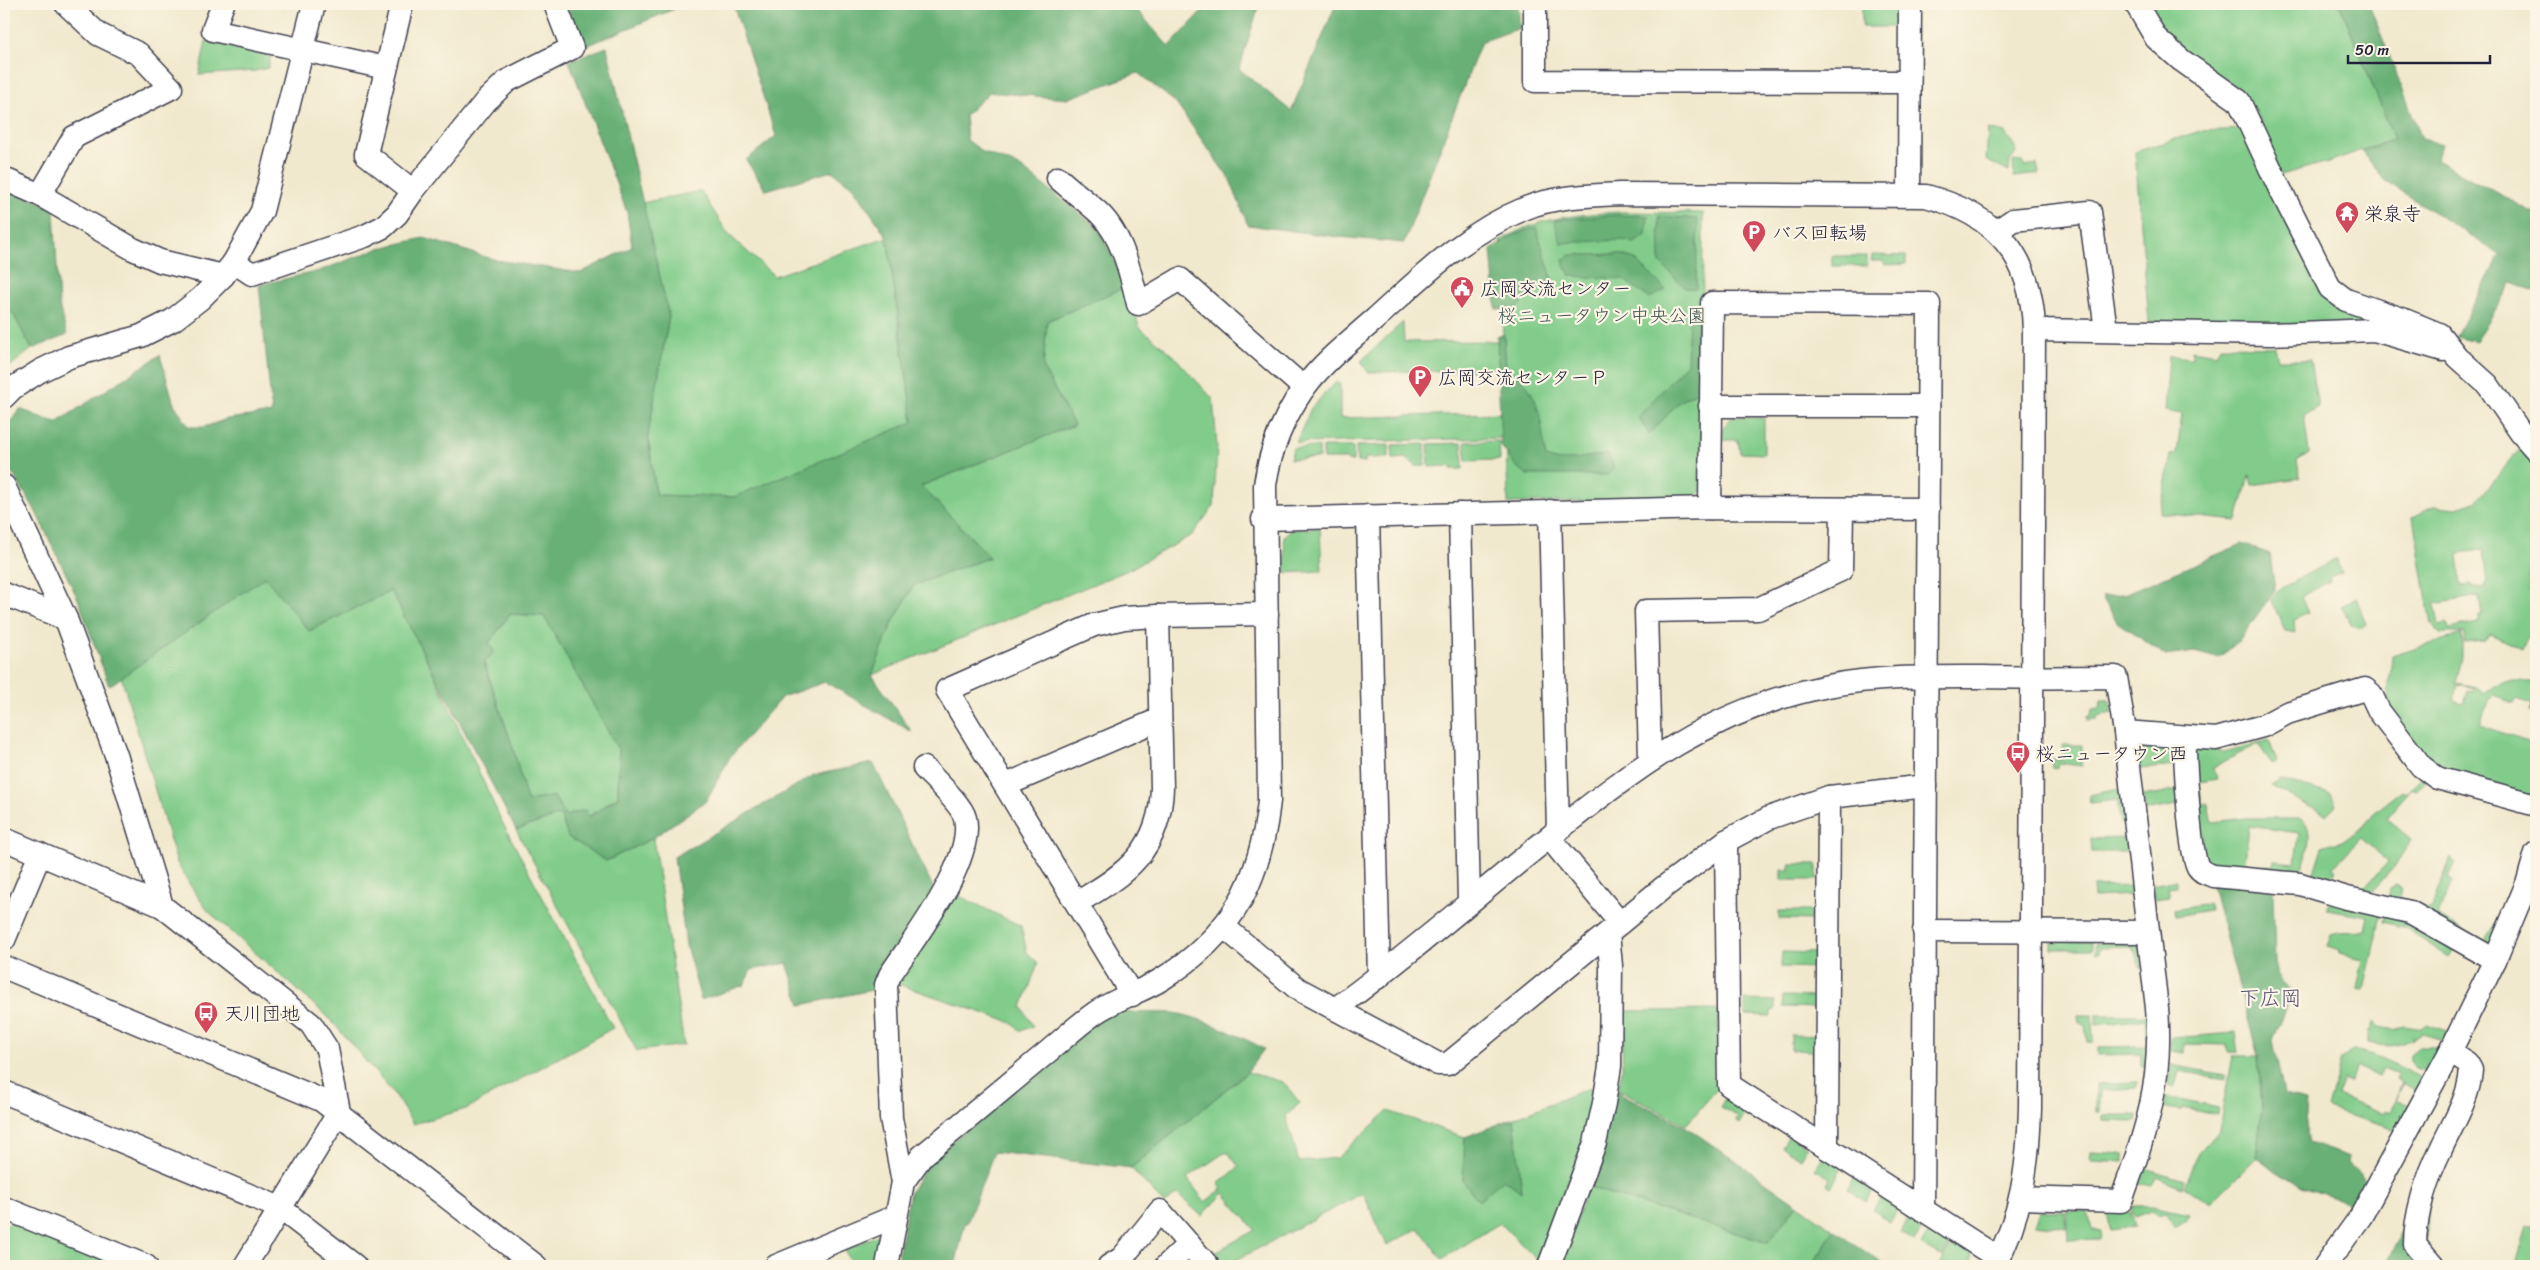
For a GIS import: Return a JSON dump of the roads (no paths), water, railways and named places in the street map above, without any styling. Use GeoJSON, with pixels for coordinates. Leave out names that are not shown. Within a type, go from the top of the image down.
{"type":"FeatureCollection","features":[{"type":"Feature","properties":{"kind":"street"},"geometry":{"type":"LineString","coordinates":[[40,195],[74,137],[171,88],[139,54],[98,34],[66,4]]}},
{"type":"Feature","properties":{"kind":"street"},"geometry":{"type":"LineString","coordinates":[[223,4],[214,30],[386,68]]}},
{"type":"Feature","properties":{"kind":"street"},"geometry":{"type":"LineString","coordinates":[[4,397],[13,388],[40,371],[70,357],[141,336],[173,320],[200,299],[228,269],[262,211],[314,4]]}},
{"type":"Feature","properties":{"kind":"street"},"geometry":{"type":"LineString","coordinates":[[402,4],[366,154],[413,191]]}},
{"type":"Feature","properties":{"kind":"street"},"geometry":{"type":"LineString","coordinates":[[4,179],[40,195],[133,249],[160,262],[228,269],[252,274],[365,236],[397,214],[413,191],[486,101],[507,81],[572,48],[555,4]]}},
{"type":"Feature","properties":{"kind":"street"},"geometry":{"type":"LineString","coordinates":[[1535,4],[1535,81],[1910,82]]}},
{"type":"Feature","properties":{"kind":"street"},"geometry":{"type":"LineString","coordinates":[[1908,194],[1910,4]]}},
{"type":"Feature","properties":{"kind":"street"},"geometry":{"type":"LineString","coordinates":[[2136,4],[2156,38],[2181,60],[2239,101],[2278,185],[2330,288],[2346,300],[2439,334],[2457,357],[2488,385],[2521,433],[2536,450]]}},
{"type":"Feature","properties":{"kind":"street"},"geometry":{"type":"LineString","coordinates":[[1058,178],[1100,214],[1110,228],[1123,254],[1138,304],[1180,279],[1304,388]]}},
{"type":"Feature","properties":{"kind":"street"},"geometry":{"type":"LineString","coordinates":[[902,1182],[922,1156],[1096,1012],[1132,995],[1181,967],[1223,926],[1242,901],[1250,883],[1265,836],[1269,775],[1267,614],[1263,519],[1264,486],[1272,447],[1286,416],[1304,388],[1342,348],[1458,246],[1493,223],[1540,203],[1585,196],[1619,194],[1908,194],[1926,196],[1958,207],[1997,231],[2020,264],[2026,280],[2032,302],[2034,330],[2030,1110],[2028,1153],[2021,1198],[2014,1225],[1996,1262],[1923,1210],[1729,1085],[1726,841]]}},
{"type":"Feature","properties":{"kind":"street"},"geometry":{"type":"LineString","coordinates":[[1997,231],[2013,220],[2090,212],[2106,330]]}},
{"type":"Feature","properties":{"kind":"street"},"geometry":{"type":"LineString","coordinates":[[1710,508],[1712,303],[1929,304],[1923,1210]]}},
{"type":"Feature","properties":{"kind":"street"},"geometry":{"type":"LineString","coordinates":[[2034,330],[2271,334],[2374,330],[2435,346],[2457,357]]}},
{"type":"Feature","properties":{"kind":"street"},"geometry":{"type":"LineString","coordinates":[[1710,406],[1928,406]]}},
{"type":"Feature","properties":{"kind":"street"},"geometry":{"type":"LineString","coordinates":[[4,486],[66,619],[116,755],[162,906]]}},
{"type":"Feature","properties":{"kind":"street"},"geometry":{"type":"LineString","coordinates":[[1263,519],[1710,508],[1928,509]]}},
{"type":"Feature","properties":{"kind":"street"},"geometry":{"type":"LineString","coordinates":[[1650,759],[1646,611],[1758,609],[1841,570],[1842,508]]}},
{"type":"Feature","properties":{"kind":"street"},"geometry":{"type":"LineString","coordinates":[[1549,1266],[1595,1143],[1604,1103],[1610,1066],[1611,966],[1614,928],[1558,839],[1550,511]]}},
{"type":"Feature","properties":{"kind":"street"},"geometry":{"type":"LineString","coordinates":[[1460,514],[1469,901]]}},
{"type":"Feature","properties":{"kind":"street"},"geometry":{"type":"LineString","coordinates":[[1368,516],[1379,977]]}},
{"type":"Feature","properties":{"kind":"street"},"geometry":{"type":"LineString","coordinates":[[4,594],[66,619]]}},
{"type":"Feature","properties":{"kind":"street"},"geometry":{"type":"LineString","coordinates":[[1132,995],[1078,902],[947,690],[1094,625],[1124,618],[1267,614]]}},
{"type":"Feature","properties":{"kind":"street"},"geometry":{"type":"LineString","coordinates":[[1078,902],[1106,886],[1126,871],[1143,853],[1154,831],[1161,803],[1158,616]]}},
{"type":"Feature","properties":{"kind":"street"},"geometry":{"type":"LineString","coordinates":[[1335,1009],[1379,977],[1469,901],[1558,839],[1650,759],[1738,711],[1782,697],[1830,685],[1863,680],[1927,677],[2116,677],[2125,732],[2158,1022],[2158,1068],[2153,1103],[2121,1201],[2021,1198]]}},
{"type":"Feature","properties":{"kind":"street"},"geometry":{"type":"LineString","coordinates":[[2125,732],[2216,739],[2263,726],[2287,713],[2364,689],[2371,694],[2379,711],[2422,766],[2437,778],[2536,805]]}},
{"type":"Feature","properties":{"kind":"street"},"geometry":{"type":"LineString","coordinates":[[1006,785],[1160,719]]}},
{"type":"Feature","properties":{"kind":"street"},"geometry":{"type":"LineString","coordinates":[[2184,736],[2192,834],[2195,857],[2201,871],[2214,876],[2300,884],[2347,898],[2410,912],[2495,960]]}},
{"type":"Feature","properties":{"kind":"street"},"geometry":{"type":"LineString","coordinates":[[887,1266],[894,1217],[902,1182],[891,1118],[886,985],[890,975],[948,886],[959,861],[966,833],[965,817],[924,768]]}},
{"type":"Feature","properties":{"kind":"street"},"geometry":{"type":"LineString","coordinates":[[1223,926],[1298,989],[1438,1064],[1448,1064],[1614,928],[1726,841],[1769,818],[1829,798],[1926,786]]}},
{"type":"Feature","properties":{"kind":"street"},"geometry":{"type":"LineString","coordinates":[[1827,1148],[1829,798]]}},
{"type":"Feature","properties":{"kind":"street"},"geometry":{"type":"LineString","coordinates":[[4,839],[162,906],[310,1024],[327,1049],[339,1112],[245,1266]]}},
{"type":"Feature","properties":{"kind":"street"},"geometry":{"type":"LineString","coordinates":[[2325,1266],[2361,1216],[2450,1052],[2495,960],[2528,881],[2536,853]]}},
{"type":"Feature","properties":{"kind":"street"},"geometry":{"type":"LineString","coordinates":[[4,940],[40,854]]}},
{"type":"Feature","properties":{"kind":"street"},"geometry":{"type":"LineString","coordinates":[[1924,931],[2148,932]]}},
{"type":"Feature","properties":{"kind":"street"},"geometry":{"type":"LineString","coordinates":[[4,967],[321,1100],[339,1112],[371,1140],[536,1266]]}},
{"type":"Feature","properties":{"kind":"street"},"geometry":{"type":"LineString","coordinates":[[2432,1266],[2415,1245],[2415,1234],[2422,1200],[2439,1151],[2468,1093],[2471,1076],[2471,1070],[2467,1063],[2450,1052]]}},
{"type":"Feature","properties":{"kind":"street"},"geometry":{"type":"LineString","coordinates":[[4,1092],[280,1208],[355,1266]]}},
{"type":"Feature","properties":{"kind":"street"},"geometry":{"type":"LineString","coordinates":[[4,1208],[134,1264]]}},
{"type":"Feature","properties":{"kind":"street"},"geometry":{"type":"LineString","coordinates":[[1109,1266],[1122,1258],[1160,1211],[1208,1266]]}},
{"type":"Feature","properties":{"kind":"street"},"geometry":{"type":"LineString","coordinates":[[776,1266],[894,1217]]}},
{"type":"Feature","properties":{"kind":"street"},"geometry":{"type":"LineString","coordinates":[[1166,1266],[1189,1244]]}},
{"type":"Feature","properties":{"kind":"place","name":"栄泉寺"},"geometry":{"type":"Point","coordinates":[2347,234]}},
{"type":"Feature","properties":{"kind":"place","name":"バス回転場"},"geometry":{"type":"Point","coordinates":[1754,253]}},
{"type":"Feature","properties":{"kind":"place","name":"広岡交流センター"},"geometry":{"type":"Point","coordinates":[1462,309]}},
{"type":"Feature","properties":{"kind":"place","name":"広岡交流センターＰ"},"geometry":{"type":"Point","coordinates":[1420,398]}},
{"type":"Feature","properties":{"kind":"place","name":"桜ニュータウン西"},"geometry":{"type":"Point","coordinates":[2018,774]}},
{"type":"Feature","properties":{"kind":"place","name":"天川団地"},"geometry":{"type":"Point","coordinates":[206,1034]}},
{"type":"Feature","properties":{"kind":"district","name":"下広岡"},"geometry":{"type":"Point","coordinates":[2270,998]}},
{"type":"Feature","properties":{"kind":"park label","name":"桜ニュータウン中央公園"},"geometry":{"type":"Point","coordinates":[1602,315]}}]}
